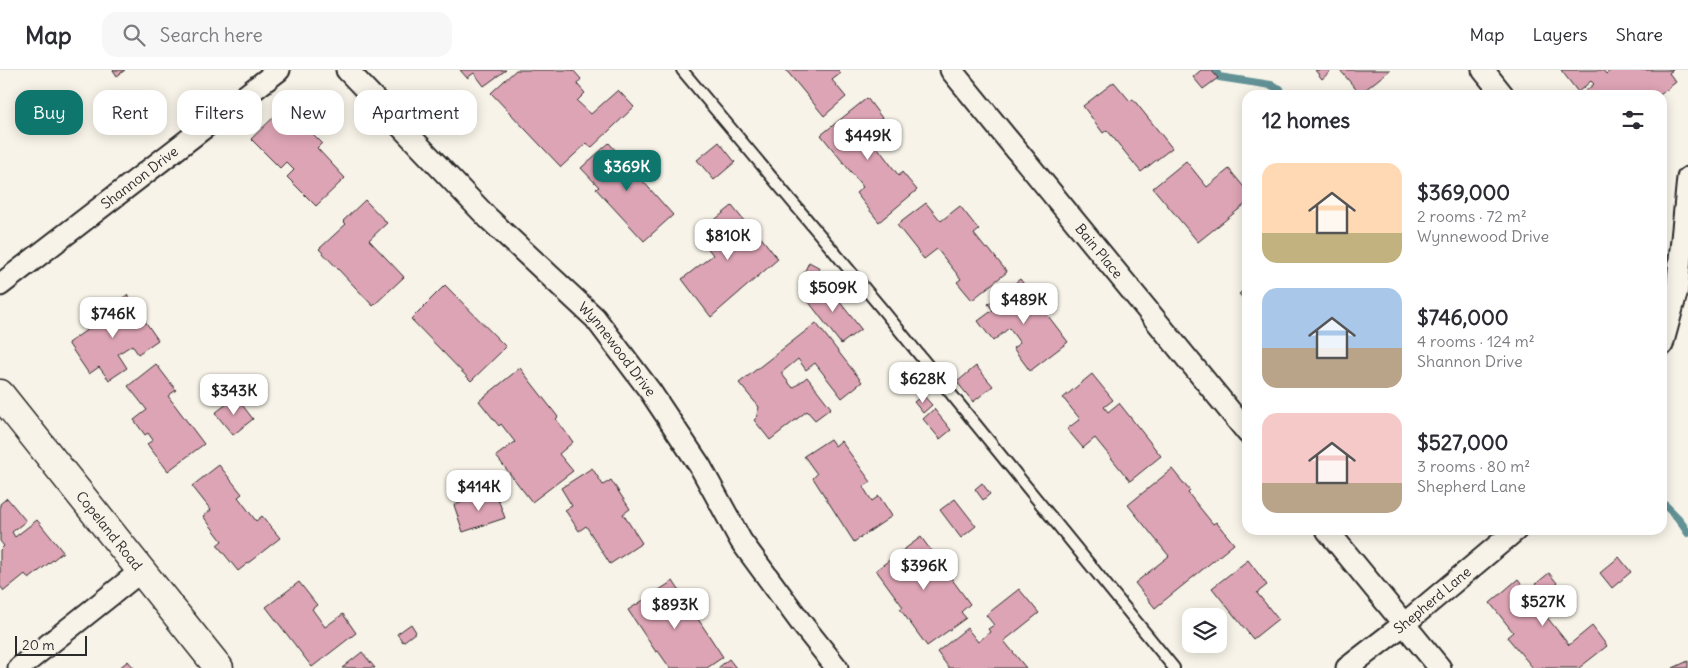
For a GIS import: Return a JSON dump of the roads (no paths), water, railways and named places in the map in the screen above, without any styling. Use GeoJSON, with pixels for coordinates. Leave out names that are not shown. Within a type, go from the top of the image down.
{"type":"FeatureCollection","features":[{"type":"Feature","properties":{"kind":"street","name":"Shannon Drive"},"geometry":{"type":"LineString","coordinates":[[0,285],[279,70]]}},
{"type":"Feature","properties":{"kind":"street","name":"Wynnewood Drive"},"geometry":{"type":"LineString","coordinates":[[347,70],[488,218],[595,318],[650,391],[700,466],[741,541],[837,668]]}},
{"type":"Feature","properties":{"kind":"street","name":"Bain Place"},"geometry":{"type":"LineString","coordinates":[[951,70],[1242,426]]}},
{"type":"Feature","properties":{"kind":"street"},"geometry":{"type":"LineString","coordinates":[[1483,70],[1499,90]]}},
{"type":"Feature","properties":{"kind":"street"},"geometry":{"type":"LineString","coordinates":[[1667,307],[1688,178]]}},
{"type":"Feature","properties":{"kind":"street","name":"Copeland Road"},"geometry":{"type":"LineString","coordinates":[[0,394],[219,668]]}},
{"type":"Feature","properties":{"kind":"street"},"geometry":{"type":"LineString","coordinates":[[1331,535],[1440,668]]}},
{"type":"Feature","properties":{"kind":"street","name":"Shepherd Lane"},"geometry":{"type":"LineString","coordinates":[[1347,668],[1404,624],[1510,535]]}},
{"type":"Feature","properties":{"kind":"street"},"geometry":{"type":"LineString","coordinates":[[19,668],[141,571]]}},
{"type":"Feature","properties":{"kind":"lane"},"geometry":{"type":"LineString","coordinates":[[682,70],[882,309],[1174,668]]}},
{"type":"Feature","properties":{"kind":"waterway"},"geometry":{"type":"LineString","coordinates":[[1215,70],[1219,77],[1271,85],[1280,90]]}},
{"type":"Feature","properties":{"kind":"waterway"},"geometry":{"type":"LineString","coordinates":[[1667,507],[1678,518],[1688,533]]}}]}
